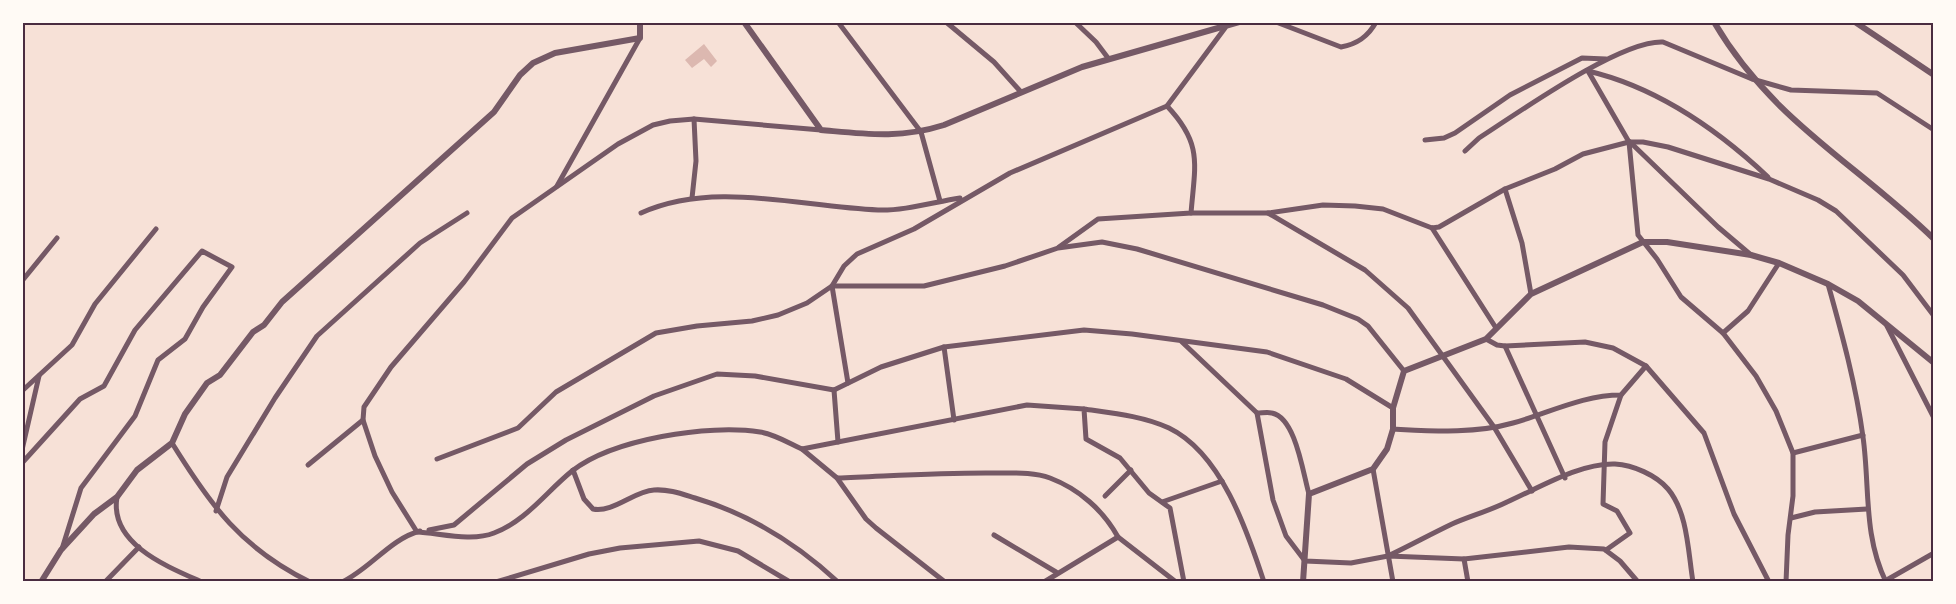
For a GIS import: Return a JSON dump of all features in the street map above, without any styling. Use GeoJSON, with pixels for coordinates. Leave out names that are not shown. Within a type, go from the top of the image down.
{"type":"FeatureCollection","features":[{"type":"Feature","properties":{"kind":"street"},"geometry":{"type":"LineString","coordinates":[[556,188],[640,38],[640,22]]}},
{"type":"Feature","properties":{"kind":"street"},"geometry":{"type":"LineString","coordinates":[[744,22],[821,130]]}},
{"type":"Feature","properties":{"kind":"street"},"geometry":{"type":"LineString","coordinates":[[838,22],[921,132],[940,201]]}},
{"type":"Feature","properties":{"kind":"street"},"geometry":{"type":"LineString","coordinates":[[946,22],[994,62],[1021,92]]}},
{"type":"Feature","properties":{"kind":"street"},"geometry":{"type":"LineString","coordinates":[[1075,22],[1096,42],[1108,58]]}},
{"type":"Feature","properties":{"kind":"street"},"geometry":{"type":"LineString","coordinates":[[1218,22],[1225,28]]}},
{"type":"Feature","properties":{"kind":"street"},"geometry":{"type":"LineString","coordinates":[[417,532],[381,470],[363,420],[364,407],[371,393],[464,282],[512,218],[639,131],[670,121],[694,119],[894,136],[921,132],[1108,58],[1225,28],[1239,22]]}},
{"type":"Feature","properties":{"kind":"street"},"geometry":{"type":"LineString","coordinates":[[1276,22],[1341,47],[1359,41],[1371,31],[1376,22]]}},
{"type":"Feature","properties":{"kind":"street"},"geometry":{"type":"LineString","coordinates":[[1714,22],[1752,79],[1819,144],[1908,214],[1934,239]]}},
{"type":"Feature","properties":{"kind":"street"},"geometry":{"type":"LineString","coordinates":[[1855,22],[1934,75]]}},
{"type":"Feature","properties":{"kind":"street"},"geometry":{"type":"LineString","coordinates":[[437,459],[518,428],[556,392],[656,333],[778,315],[807,303],[832,286],[850,259],[914,229],[964,197],[1010,173],[1167,106],[1225,28]]}},
{"type":"Feature","properties":{"kind":"street"},"geometry":{"type":"LineString","coordinates":[[44,580],[62,550],[94,514],[117,497],[133,474],[172,443],[195,399],[207,383],[220,375],[253,332],[264,325],[282,302],[494,112],[525,69],[555,53],[640,38]]}},
{"type":"Feature","properties":{"kind":"street"},"geometry":{"type":"LineString","coordinates":[[1465,152],[1479,138],[1608,59],[1639,44],[1663,42],[1752,79],[1791,90],[1820,93],[1866,91],[1877,93],[1934,130]]}},
{"type":"Feature","properties":{"kind":"street"},"geometry":{"type":"LineString","coordinates":[[1425,140],[1444,138],[1455,133],[1510,94],[1545,79],[1582,58],[1608,59]]}},
{"type":"Feature","properties":{"kind":"street"},"geometry":{"type":"LineString","coordinates":[[1588,71],[1629,142],[1703,213],[1751,255]]}},
{"type":"Feature","properties":{"kind":"street"},"geometry":{"type":"LineString","coordinates":[[1588,71],[1624,81],[1661,99],[1717,133],[1769,178]]}},
{"type":"Feature","properties":{"kind":"street"},"geometry":{"type":"LineString","coordinates":[[1167,106],[1186,128],[1192,142],[1195,157],[1191,213]]}},
{"type":"Feature","properties":{"kind":"street"},"geometry":{"type":"LineString","coordinates":[[692,198],[696,160],[694,119]]}},
{"type":"Feature","properties":{"kind":"street"},"geometry":{"type":"LineString","coordinates":[[1629,142],[1636,229],[1643,242],[1658,258],[1681,297],[1723,333],[1767,393],[1793,453],[1786,582]]}},
{"type":"Feature","properties":{"kind":"street"},"geometry":{"type":"LineString","coordinates":[[1058,248],[1098,219],[1191,213],[1268,213],[1323,205],[1383,209],[1432,228],[1444,226],[1505,189],[1592,150],[1629,142],[1668,147],[1769,178],[1807,194],[1836,211],[1903,274],[1934,316]]}},
{"type":"Feature","properties":{"kind":"street"},"geometry":{"type":"LineString","coordinates":[[1505,189],[1522,243],[1531,294]]}},
{"type":"Feature","properties":{"kind":"street"},"geometry":{"type":"LineString","coordinates":[[641,213],[675,200],[692,198],[765,200],[881,210],[964,197]]}},
{"type":"Feature","properties":{"kind":"street"},"geometry":{"type":"LineString","coordinates":[[216,511],[227,477],[269,406],[317,336],[420,243],[468,213]]}},
{"type":"Feature","properties":{"kind":"street"},"geometry":{"type":"LineString","coordinates":[[1268,213],[1341,255],[1389,289],[1413,313],[1494,427],[1532,491]]}},
{"type":"Feature","properties":{"kind":"street"},"geometry":{"type":"LineString","coordinates":[[1432,228],[1496,328]]}},
{"type":"Feature","properties":{"kind":"street"},"geometry":{"type":"LineString","coordinates":[[22,391],[72,345],[95,304],[116,275],[156,229]]}},
{"type":"Feature","properties":{"kind":"street"},"geometry":{"type":"LineString","coordinates":[[22,281],[57,238]]}},
{"type":"Feature","properties":{"kind":"street"},"geometry":{"type":"LineString","coordinates":[[832,286],[924,286],[1005,266],[1058,248],[1102,242],[1137,249],[1323,305],[1363,321],[1404,371]]}},
{"type":"Feature","properties":{"kind":"street"},"geometry":{"type":"LineString","coordinates":[[1404,371],[1486,339],[1531,294],[1643,242],[1667,242],[1751,255],[1779,263],[1828,284],[1858,301],[1934,363]]}},
{"type":"Feature","properties":{"kind":"street"},"geometry":{"type":"LineString","coordinates":[[22,463],[80,399],[104,386],[135,330],[202,251],[232,267],[203,307],[185,339],[158,360],[135,416],[81,488],[62,550]]}},
{"type":"Feature","properties":{"kind":"street"},"geometry":{"type":"LineString","coordinates":[[1723,333],[1748,311],[1779,263]]}},
{"type":"Feature","properties":{"kind":"street"},"geometry":{"type":"LineString","coordinates":[[1828,284],[1842,333],[1863,435],[1871,542],[1885,581],[1934,554]]}},
{"type":"Feature","properties":{"kind":"street"},"geometry":{"type":"LineString","coordinates":[[832,286],[848,383]]}},
{"type":"Feature","properties":{"kind":"street"},"geometry":{"type":"LineString","coordinates":[[1886,324],[1934,418]]}},
{"type":"Feature","properties":{"kind":"street"},"geometry":{"type":"LineString","coordinates":[[342,582],[355,575],[396,543],[417,532],[454,525],[541,453],[682,384],[711,375],[737,374],[834,390],[900,360],[944,347],[1084,330],[1267,352],[1346,379],[1393,408]]}},
{"type":"Feature","properties":{"kind":"street"},"geometry":{"type":"LineString","coordinates":[[1486,339],[1497,345],[1505,346],[1585,342],[1613,348],[1646,366],[1704,433],[1734,514],[1769,582]]}},
{"type":"Feature","properties":{"kind":"street"},"geometry":{"type":"LineString","coordinates":[[1181,342],[1257,414],[1273,500],[1286,536],[1305,561]]}},
{"type":"Feature","properties":{"kind":"street"},"geometry":{"type":"LineString","coordinates":[[1505,346],[1565,478]]}},
{"type":"Feature","properties":{"kind":"street"},"geometry":{"type":"LineString","coordinates":[[944,347],[954,420]]}},
{"type":"Feature","properties":{"kind":"street"},"geometry":{"type":"LineString","coordinates":[[1305,561],[1351,563],[1388,556],[1464,559],[1569,547],[1606,550],[1630,533],[1617,511],[1603,504],[1605,442],[1621,395],[1646,366]]}},
{"type":"Feature","properties":{"kind":"street"},"geometry":{"type":"LineString","coordinates":[[1309,494],[1372,470],[1387,449],[1393,429],[1393,408],[1404,371]]}},
{"type":"Feature","properties":{"kind":"street"},"geometry":{"type":"LineString","coordinates":[[22,450],[40,375]]}},
{"type":"Feature","properties":{"kind":"street"},"geometry":{"type":"LineString","coordinates":[[834,390],[838,442]]}},
{"type":"Feature","properties":{"kind":"street"},"geometry":{"type":"LineString","coordinates":[[1393,429],[1442,432],[1494,427],[1583,400],[1621,395]]}},
{"type":"Feature","properties":{"kind":"street"},"geometry":{"type":"LineString","coordinates":[[802,449],[1027,405],[1084,409],[1130,416],[1169,428],[1198,447],[1222,481],[1264,582]]}},
{"type":"Feature","properties":{"kind":"street"},"geometry":{"type":"LineString","coordinates":[[1084,409],[1086,439],[1120,458],[1149,493],[1170,508],[1184,582]]}},
{"type":"Feature","properties":{"kind":"street"},"geometry":{"type":"LineString","coordinates":[[1257,414],[1272,413],[1292,431],[1309,494],[1303,582]]}},
{"type":"Feature","properties":{"kind":"street"},"geometry":{"type":"LineString","coordinates":[[308,465],[363,420]]}},
{"type":"Feature","properties":{"kind":"street"},"geometry":{"type":"LineString","coordinates":[[417,532],[479,536],[495,533],[522,517],[573,470],[608,451],[633,443],[703,432],[761,432],[802,449],[837,478],[866,519],[945,582]]}},
{"type":"Feature","properties":{"kind":"street"},"geometry":{"type":"LineString","coordinates":[[1793,453],[1863,435]]}},
{"type":"Feature","properties":{"kind":"street"},"geometry":{"type":"LineString","coordinates":[[172,443],[216,511],[251,544],[285,569],[310,582]]}},
{"type":"Feature","properties":{"kind":"street"},"geometry":{"type":"LineString","coordinates":[[1388,556],[1452,524],[1565,478],[1604,465],[1631,467],[1649,475],[1667,488],[1680,511],[1693,582]]}},
{"type":"Feature","properties":{"kind":"street"},"geometry":{"type":"LineString","coordinates":[[573,470],[584,499],[593,509],[605,508],[651,490],[672,491],[718,504],[755,521],[795,546],[838,582]]}},
{"type":"Feature","properties":{"kind":"street"},"geometry":{"type":"LineString","coordinates":[[1105,496],[1131,470]]}},
{"type":"Feature","properties":{"kind":"street"},"geometry":{"type":"LineString","coordinates":[[1372,470],[1393,582]]}},
{"type":"Feature","properties":{"kind":"street"},"geometry":{"type":"LineString","coordinates":[[837,478],[983,473],[1048,477],[1072,489],[1095,505],[1109,521],[1118,537],[1176,582]]}},
{"type":"Feature","properties":{"kind":"street"},"geometry":{"type":"LineString","coordinates":[[1162,502],[1222,481]]}},
{"type":"Feature","properties":{"kind":"street"},"geometry":{"type":"LineString","coordinates":[[117,497],[117,511],[122,528],[139,547],[157,560],[202,582]]}},
{"type":"Feature","properties":{"kind":"street"},"geometry":{"type":"LineString","coordinates":[[1791,518],[1815,512],[1867,509]]}},
{"type":"Feature","properties":{"kind":"street"},"geometry":{"type":"LineString","coordinates":[[994,535],[1056,572]]}},
{"type":"Feature","properties":{"kind":"street"},"geometry":{"type":"LineString","coordinates":[[1044,582],[1056,572],[1081,561],[1118,537]]}},
{"type":"Feature","properties":{"kind":"street"},"geometry":{"type":"LineString","coordinates":[[496,582],[599,552],[663,543],[701,541],[738,551],[790,582]]}},
{"type":"Feature","properties":{"kind":"street"},"geometry":{"type":"LineString","coordinates":[[105,582],[139,547]]}},
{"type":"Feature","properties":{"kind":"street"},"geometry":{"type":"LineString","coordinates":[[1606,550],[1638,582]]}},
{"type":"Feature","properties":{"kind":"street"},"geometry":{"type":"LineString","coordinates":[[1464,559],[1468,582]]}},
{"type":"Feature","properties":{"kind":"shaded area"},"geometry":{"type":"Polygon","coordinates":[[[704,44],[717,61],[711,67],[704,59],[692,68],[685,60],[704,44]]]}}]}
